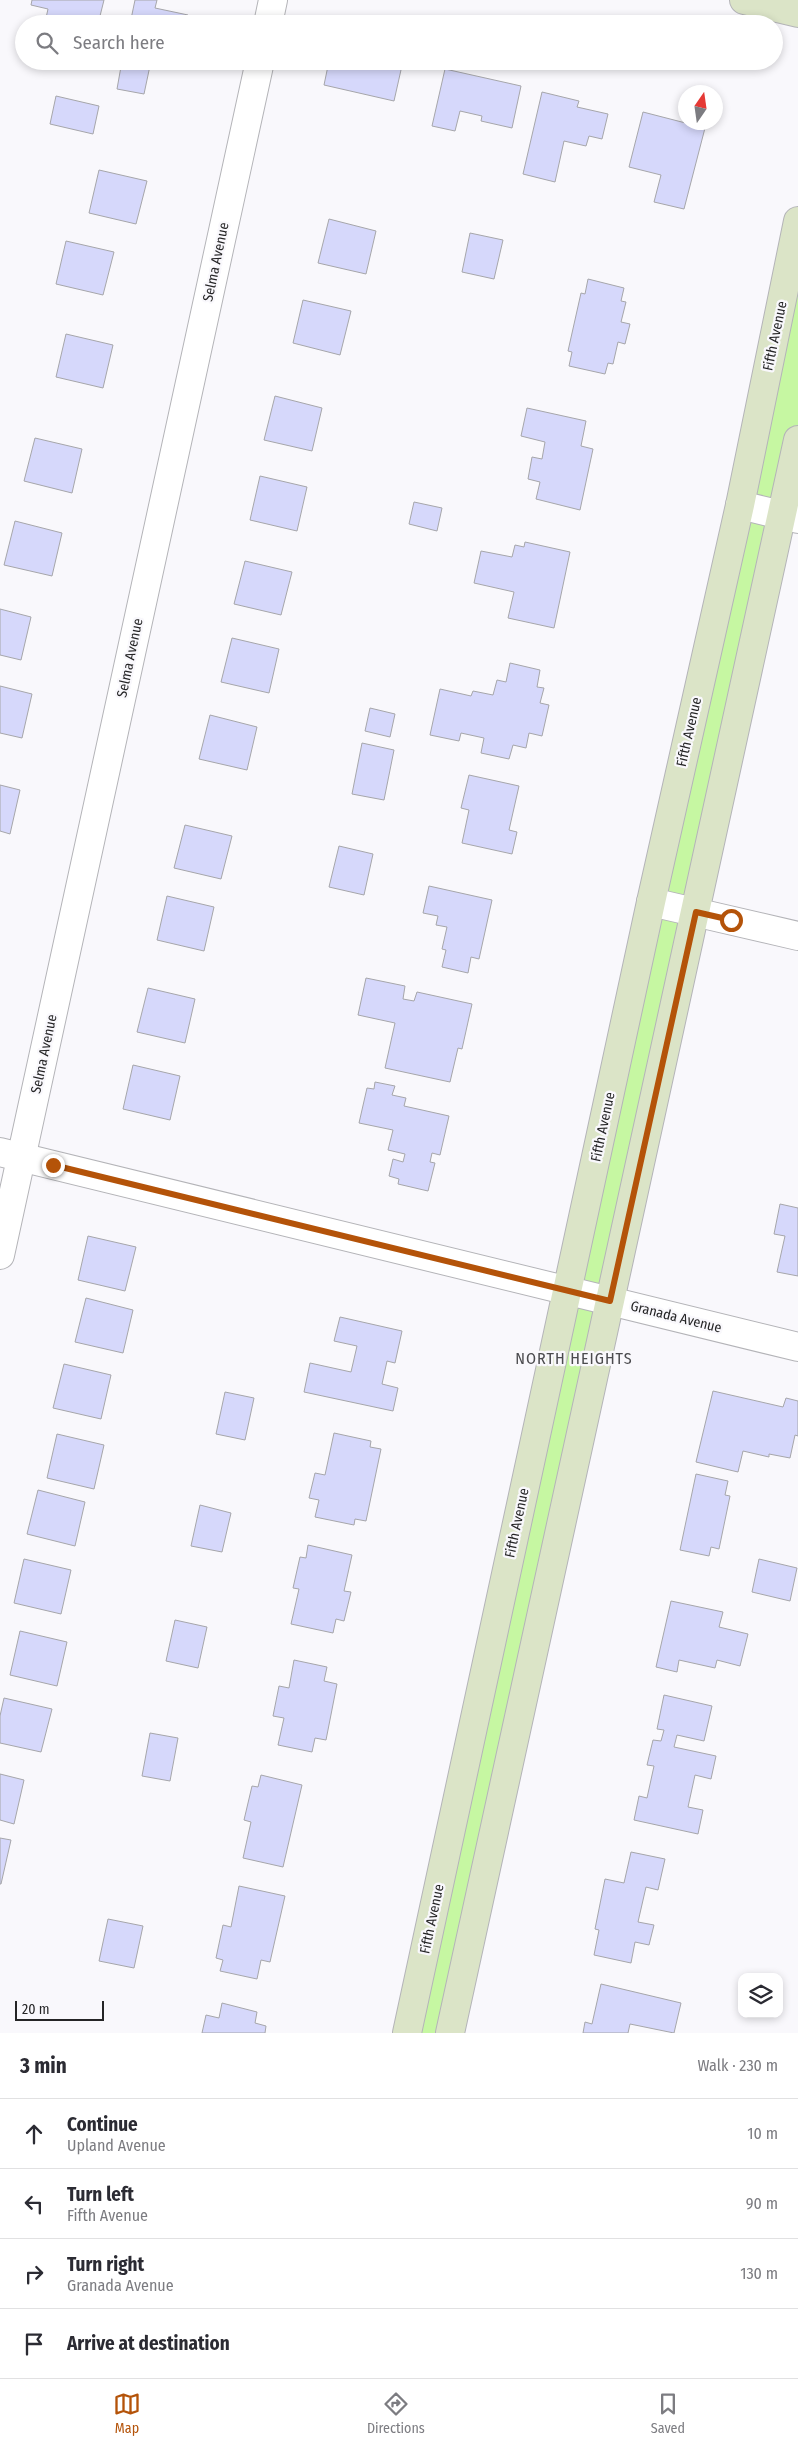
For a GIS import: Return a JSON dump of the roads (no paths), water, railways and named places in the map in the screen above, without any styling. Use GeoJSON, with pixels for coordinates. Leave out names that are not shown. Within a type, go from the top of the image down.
{"type":"FeatureCollection","features":[{"type":"Feature","properties":{"kind":"street"},"geometry":{"type":"LineString","coordinates":[[270,15],[273,0]]}},
{"type":"Feature","properties":{"kind":"street"},"geometry":{"type":"LineString","coordinates":[[744,0],[798,13]]}},
{"type":"Feature","properties":{"kind":"street","name":"Selma Avenue"},"geometry":{"type":"LineString","coordinates":[[0,1255],[11,1155],[258,70]]}},
{"type":"Feature","properties":{"kind":"street","name":"Fifth Avenue"},"geometry":{"type":"LineString","coordinates":[[407,2033],[651,902],[740,505],[798,221]]}},
{"type":"Feature","properties":{"kind":"street"},"geometry":{"type":"LineString","coordinates":[[450,2033],[696,912],[790,517],[798,440]]}},
{"type":"Feature","properties":{"kind":"street"},"geometry":{"type":"LineString","coordinates":[[740,505],[790,517]]}},
{"type":"Feature","properties":{"kind":"street"},"geometry":{"type":"LineString","coordinates":[[651,902],[798,936]]}},
{"type":"Feature","properties":{"kind":"street","name":"Granada Avenue"},"geometry":{"type":"LineString","coordinates":[[11,1155],[798,1347]]}},
{"type":"Feature","properties":{"kind":"district","name":"NORTH HEIGHTS"},"geometry":{"type":"Point","coordinates":[574,1358]}}]}
